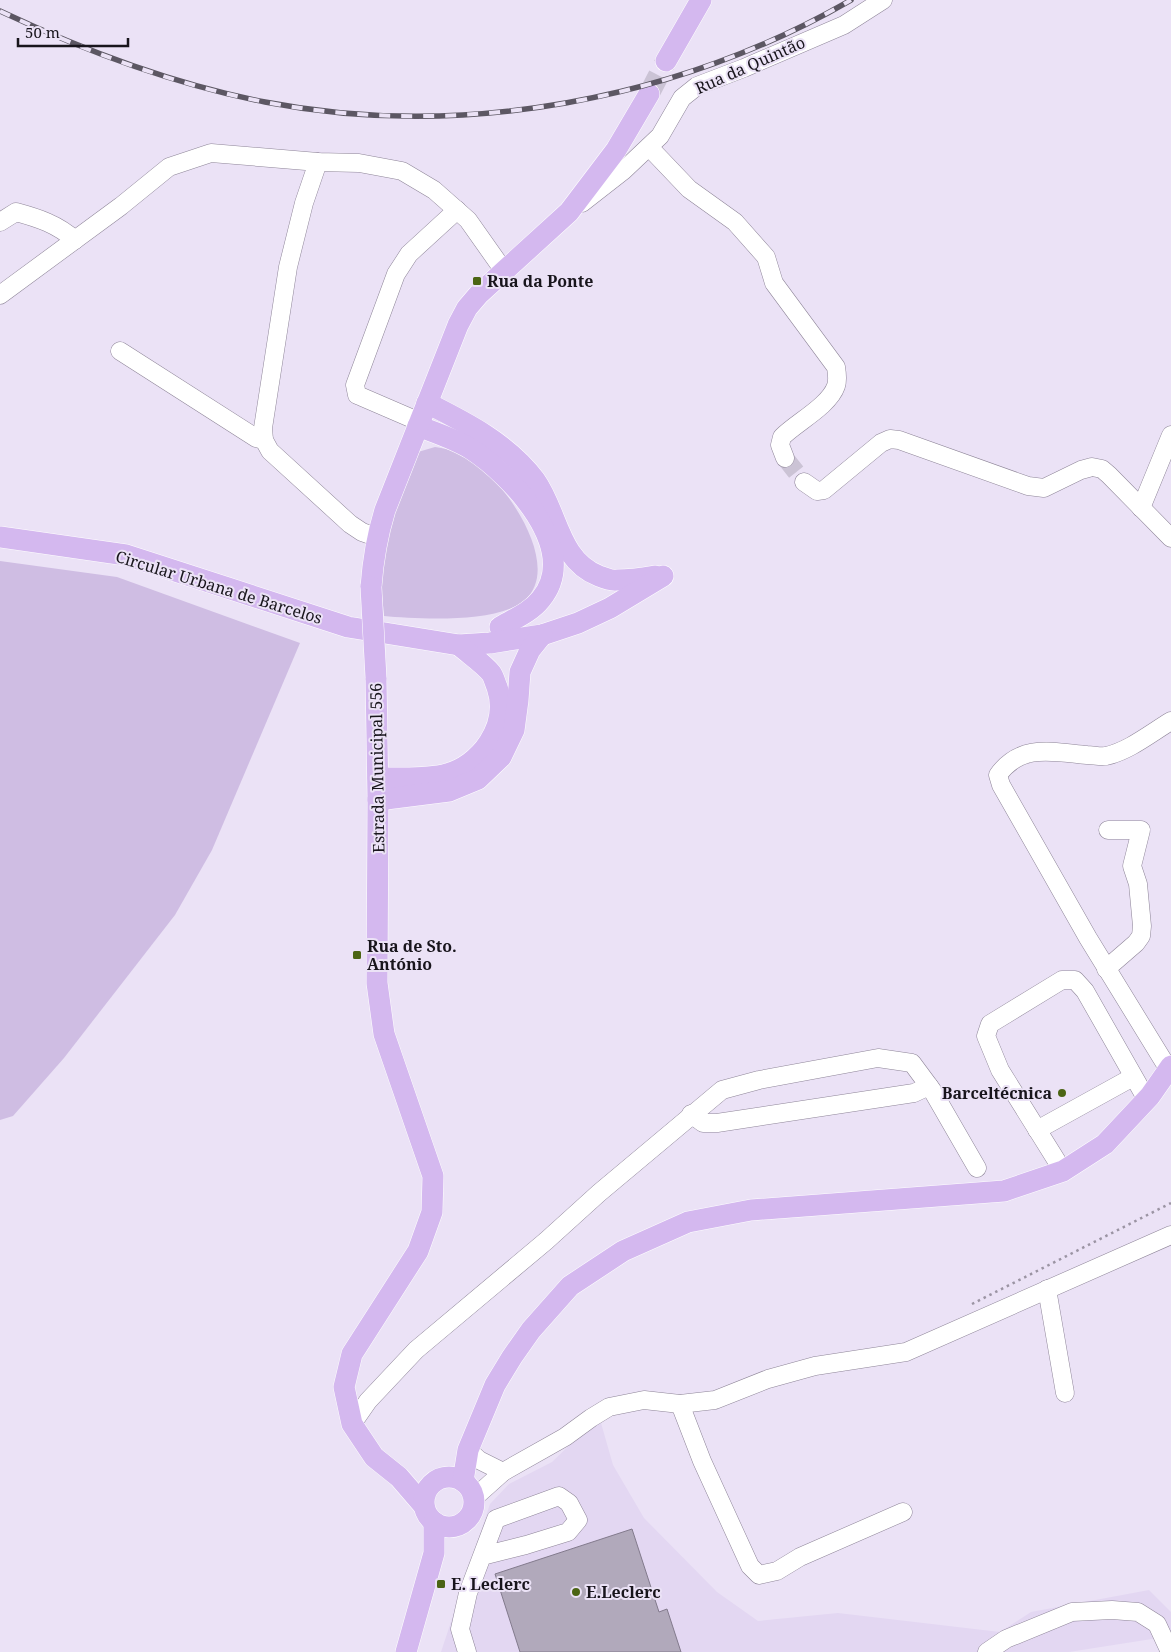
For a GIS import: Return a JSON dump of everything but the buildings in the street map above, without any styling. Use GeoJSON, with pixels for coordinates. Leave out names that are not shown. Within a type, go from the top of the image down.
{"type":"FeatureCollection","features":[{"type":"Feature","properties":{"kind":"main road"},"geometry":{"type":"LineString","coordinates":[[666,61],[701,0]]}},
{"type":"Feature","properties":{"kind":"main road","name":"Estrada Municipal 556"},"geometry":{"type":"LineString","coordinates":[[437,1518],[399,1478],[374,1457],[352,1424],[344,1387],[352,1354],[418,1252],[432,1212],[433,1176],[384,1034],[377,983],[378,778],[376,678],[371,587],[376,537],[458,325],[479,294],[569,212],[616,150],[649,94]]}},
{"type":"Feature","properties":{"kind":"main road"},"geometry":{"type":"LineString","coordinates":[[422,417],[477,429],[500,445],[536,482],[566,546],[573,558],[582,567],[594,574],[616,581],[663,576],[636,592]]}},
{"type":"Feature","properties":{"kind":"main road"},"geometry":{"type":"LineString","coordinates":[[422,417],[490,462],[512,482],[532,507],[548,540],[553,565],[552,578],[548,590],[530,610],[500,627]]}},
{"type":"Feature","properties":{"kind":"main road","name":"Circular Urbana de Barcelos"},"geometry":{"type":"LineString","coordinates":[[0,537],[126,555],[348,627],[459,645],[490,643],[542,635],[596,616],[636,592]]}},
{"type":"Feature","properties":{"kind":"main road","name":"Circular Urbana de Barcelos"},"geometry":{"type":"LineString","coordinates":[[407,637],[500,627],[547,619],[636,592]]}},
{"type":"Feature","properties":{"kind":"main road"},"geometry":{"type":"LineString","coordinates":[[378,800],[449,791],[478,779],[501,757],[514,730],[520,672],[530,650],[542,635]]}},
{"type":"Feature","properties":{"kind":"main road"},"geometry":{"type":"LineString","coordinates":[[378,778],[412,778],[444,775],[469,764],[486,747],[498,725],[500,696],[492,674],[459,645]]}},
{"type":"Feature","properties":{"kind":"main road"},"geometry":{"type":"LineString","coordinates":[[457,1484],[468,1450],[495,1385],[531,1330],[570,1286],[623,1251],[688,1222],[751,1210],[1004,1191],[1063,1171],[1105,1144],[1147,1100],[1170,1068]]}},
{"type":"Feature","properties":{"kind":"main road"},"geometry":{"type":"LineString","coordinates":[[399,1478],[457,1484],[474,1506],[471,1514],[460,1525],[437,1518]]}},
{"type":"Feature","properties":{"kind":"main road"},"geometry":{"type":"LineString","coordinates":[[406,1652],[434,1553],[437,1518],[426,1491],[457,1484]]}},
{"type":"Feature","properties":{"kind":"street","name":"Rua da Quintão"},"geometry":{"type":"LineString","coordinates":[[569,212],[649,147],[660,136],[682,98],[697,86],[844,25],[883,0]]}},
{"type":"Feature","properties":{"kind":"street"},"geometry":{"type":"LineString","coordinates":[[649,147],[689,189],[735,222],[766,258],[774,283],[836,366],[837,384],[834,392],[782,437],[780,445],[784,458]]}},
{"type":"Feature","properties":{"kind":"street"},"geometry":{"type":"LineString","coordinates":[[0,295],[169,167],[211,153],[318,162],[359,163],[402,171],[434,190],[468,220],[504,271]]}},
{"type":"Feature","properties":{"kind":"street"},"geometry":{"type":"LineString","coordinates":[[318,162],[304,203],[288,267],[263,428],[264,440],[270,451],[350,524],[362,532],[376,537]]}},
{"type":"Feature","properties":{"kind":"street"},"geometry":{"type":"LineString","coordinates":[[422,417],[357,395],[355,385],[396,274],[409,254],[457,210]]}},
{"type":"Feature","properties":{"kind":"street"},"geometry":{"type":"LineString","coordinates":[[0,222],[16,212],[41,219],[64,231],[75,240]]}},
{"type":"Feature","properties":{"kind":"street"},"geometry":{"type":"LineString","coordinates":[[120,351],[256,438],[264,440]]}},
{"type":"Feature","properties":{"kind":"street"},"geometry":{"type":"LineString","coordinates":[[1140,508],[1171,435]]}},
{"type":"Feature","properties":{"kind":"street"},"geometry":{"type":"LineString","coordinates":[[804,482],[816,491],[824,490],[881,443],[890,439],[899,440],[1028,486],[1044,488],[1081,470],[1092,467],[1102,469],[1171,538]]}},
{"type":"Feature","properties":{"kind":"street"},"geometry":{"type":"LineString","coordinates":[[1170,1068],[1106,969],[1001,785],[998,774],[1014,758],[1028,753],[1042,751],[1105,756],[1131,745],[1171,721]]}},
{"type":"Feature","properties":{"kind":"street"},"geometry":{"type":"LineString","coordinates":[[1106,969],[1136,943],[1141,936],[1142,926],[1138,884],[1132,866],[1141,830],[1108,830]]}},
{"type":"Feature","properties":{"kind":"street"},"geometry":{"type":"LineString","coordinates":[[1063,1171],[1000,1070],[986,1036],[990,1024],[1062,980],[1075,980],[1085,991],[1147,1100]]}},
{"type":"Feature","properties":{"kind":"street"},"geometry":{"type":"LineString","coordinates":[[352,1424],[368,1401],[416,1350],[546,1241],[599,1192],[722,1090],[760,1080],[878,1058],[912,1063],[929,1086],[977,1168]]}},
{"type":"Feature","properties":{"kind":"street"},"geometry":{"type":"LineString","coordinates":[[1037,1130],[1133,1077]]}},
{"type":"Feature","properties":{"kind":"street"},"geometry":{"type":"LineString","coordinates":[[691,1114],[703,1123],[717,1122],[914,1093],[929,1086]]}},
{"type":"Feature","properties":{"kind":"street"},"geometry":{"type":"LineString","coordinates":[[457,1484],[503,1472],[565,1437],[608,1407],[644,1400],[680,1404],[715,1400],[768,1379],[814,1366],[906,1352],[1171,1234]]}},
{"type":"Feature","properties":{"kind":"street"},"geometry":{"type":"LineString","coordinates":[[1047,1289],[1065,1393]]}},
{"type":"Feature","properties":{"kind":"street"},"geometry":{"type":"LineString","coordinates":[[680,1404],[702,1461],[750,1566],[759,1575],[777,1571],[800,1556],[903,1512]]}},
{"type":"Feature","properties":{"kind":"street"},"geometry":{"type":"LineString","coordinates":[[468,1450],[478,1460],[503,1472]]}},
{"type":"Feature","properties":{"kind":"street"},"geometry":{"type":"LineString","coordinates":[[467,1652],[460,1629],[468,1593],[482,1556],[496,1519],[559,1496],[569,1503],[578,1520],[568,1532],[482,1556]]}},
{"type":"Feature","properties":{"kind":"street"},"geometry":{"type":"LineString","coordinates":[[987,1652],[1006,1639],[1072,1612],[1112,1610],[1138,1612],[1157,1624],[1170,1652]]}},
{"type":"Feature","properties":{"kind":"path"},"geometry":{"type":"LineString","coordinates":[[966,1306],[1171,1203]]}},
{"type":"Feature","properties":{"kind":"shaded area"},"geometry":{"type":"Polygon","coordinates":[[[435,447],[453,451],[479,466],[504,492],[527,529],[535,549],[538,568],[535,586],[525,600],[513,608],[496,613],[457,618],[436,619],[384,616],[380,574],[386,531],[418,452],[435,447]]]}},
{"type":"Feature","properties":{"kind":"shaded area"},"geometry":{"type":"Polygon","coordinates":[[[0,561],[117,577],[300,643],[212,850],[175,915],[64,1058],[13,1116],[0,1120],[0,561]]]}},
{"type":"Feature","properties":{"kind":"shaded area"},"geometry":{"type":"Polygon","coordinates":[[[601,1423],[613,1465],[644,1518],[717,1592],[758,1621],[838,1613],[1000,1632],[1031,1612],[1149,1590],[1171,1612],[1171,1636],[1069,1652],[441,1652],[490,1504],[509,1484],[552,1462],[583,1432],[601,1423]]]}},
{"type":"Feature","properties":{"kind":"tunnel"},"geometry":{"type":"LineString","coordinates":[[649,94],[666,61]]}},
{"type":"Feature","properties":{"kind":"tunnel"},"geometry":{"type":"LineString","coordinates":[[785,458],[804,482]]}},
{"type":"Feature","properties":{"kind":"railway"},"geometry":{"type":"LineString","coordinates":[[0,11],[97,53],[163,76],[230,95],[340,113],[415,116],[491,113],[567,103],[642,86],[714,63],[784,35],[851,0]]}},
{"type":"Feature","properties":{"kind":"place","name":"Rua da Ponte"},"geometry":{"type":"Point","coordinates":[477,281]}},
{"type":"Feature","properties":{"kind":"place","name":"Rua de Sto. António"},"geometry":{"type":"Point","coordinates":[357,955]}},
{"type":"Feature","properties":{"kind":"place","name":"Barceltécnica"},"geometry":{"type":"Point","coordinates":[1062,1093]}},
{"type":"Feature","properties":{"kind":"place","name":"E. Leclerc"},"geometry":{"type":"Point","coordinates":[441,1584]}},
{"type":"Feature","properties":{"kind":"place","name":"E.Leclerc"},"geometry":{"type":"Point","coordinates":[576,1592]}}]}
